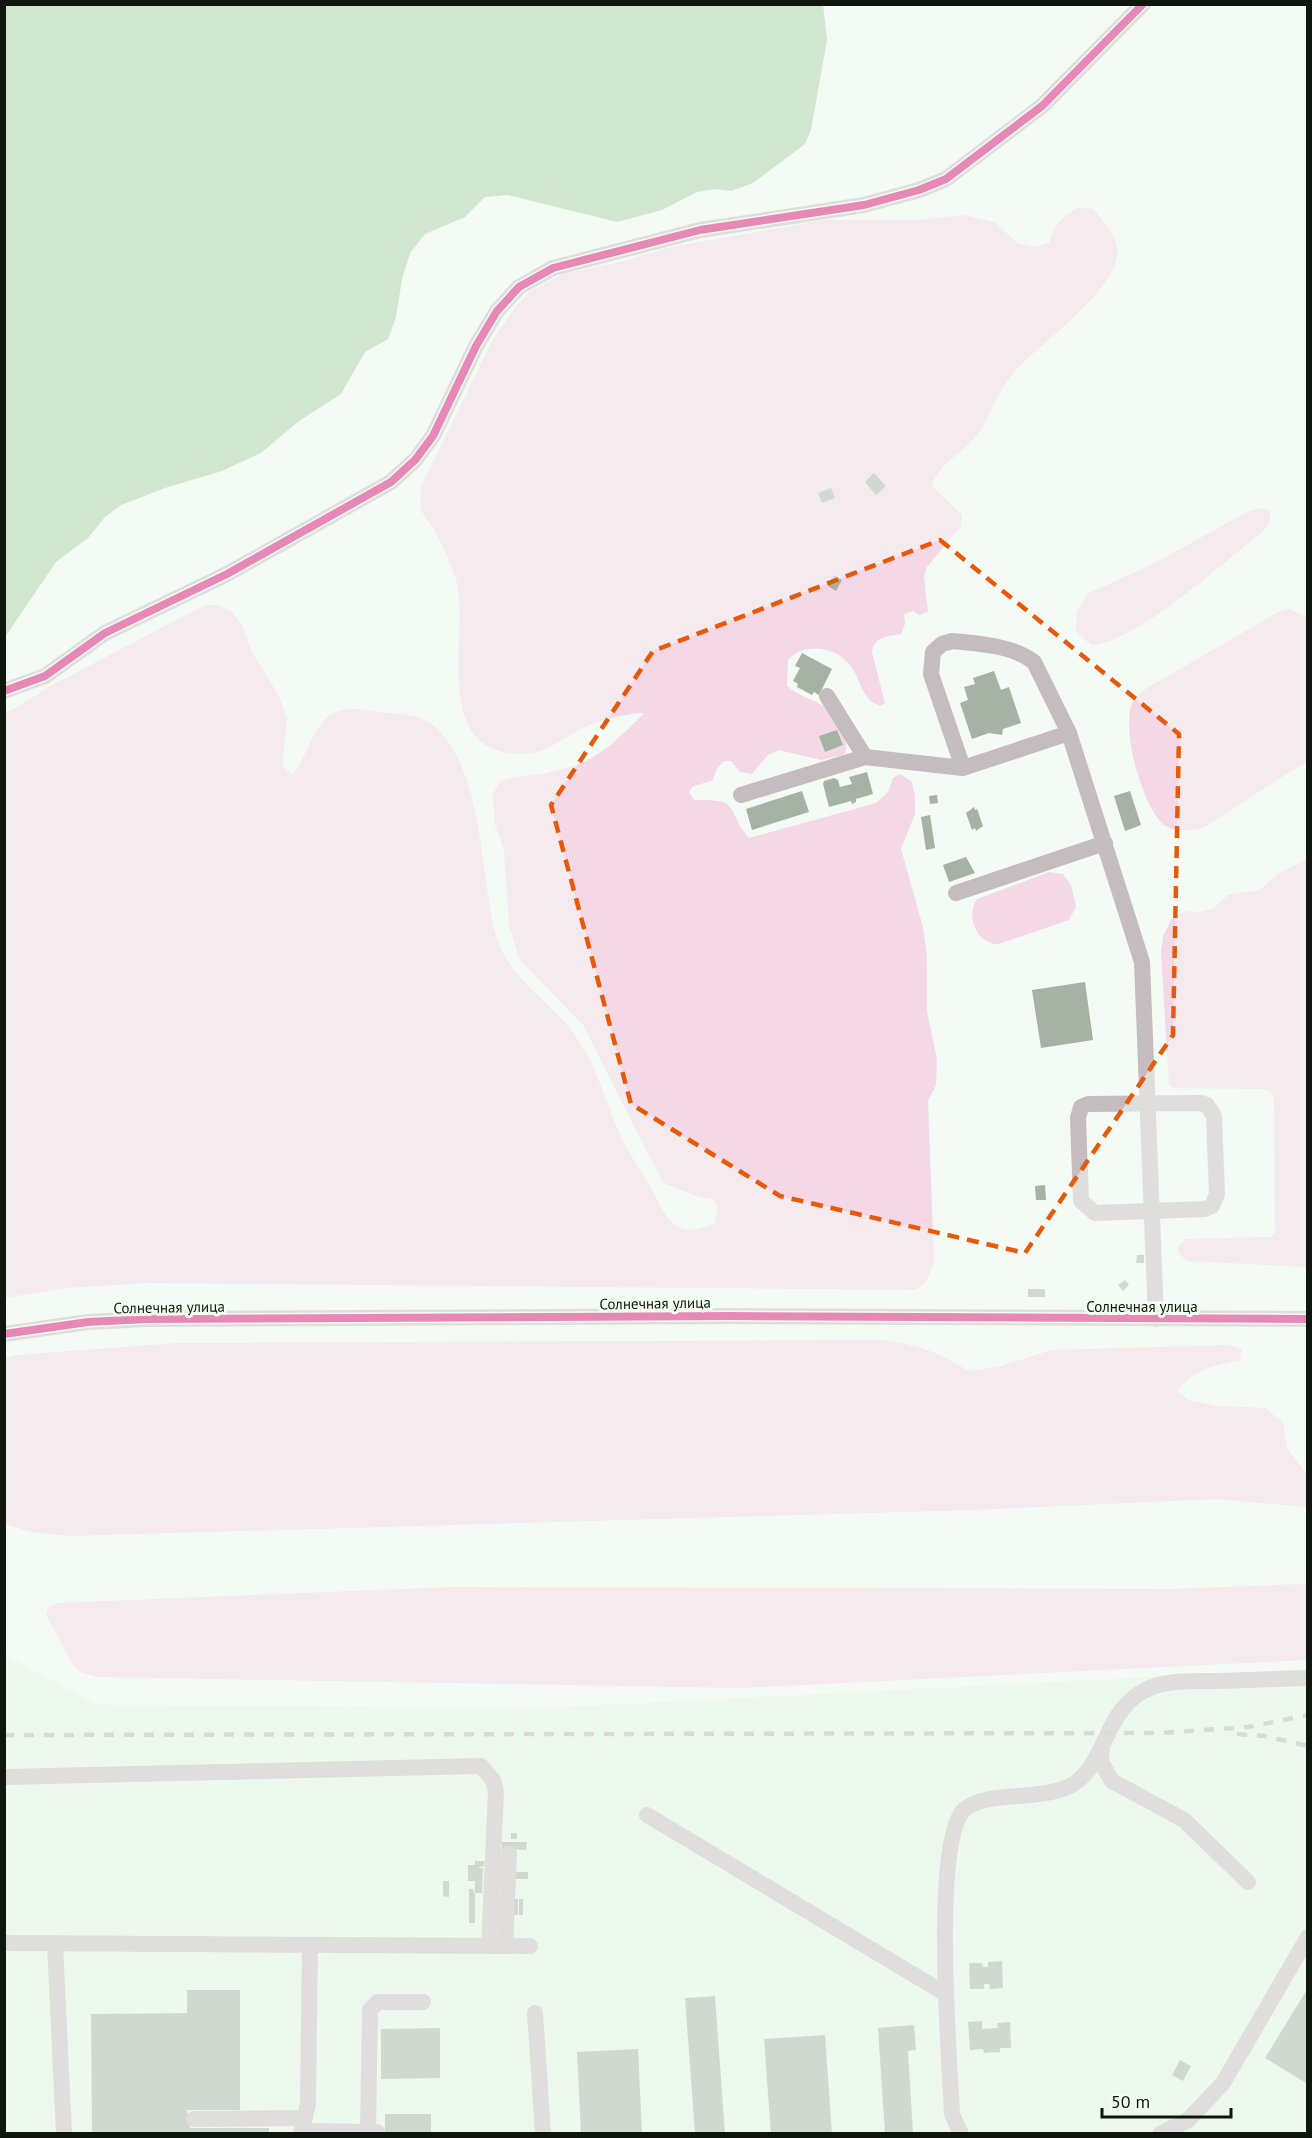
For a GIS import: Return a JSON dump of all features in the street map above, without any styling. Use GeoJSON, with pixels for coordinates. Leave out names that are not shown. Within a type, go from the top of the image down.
{"type":"FeatureCollection","features":[{"type":"Feature","properties":{"kind":"street"},"geometry":{"type":"LineString","coordinates":[[4,691],[45,675],[105,633],[227,574],[392,482],[415,460],[433,436],[476,346],[497,310],[519,287],[553,268],[689,233],[864,206],[919,190],[946,178],[1042,106],[1143,4]]}},
{"type":"Feature","properties":{"kind":"street"},"geometry":{"type":"LineString","coordinates":[[963,768],[931,674],[933,652],[946,642],[957,642],[1016,652],[1028,657],[1034,662],[1069,733],[1142,962],[1156,1319]]}},
{"type":"Feature","properties":{"kind":"street"},"geometry":{"type":"LineString","coordinates":[[826,696],[865,757]]}},
{"type":"Feature","properties":{"kind":"street"},"geometry":{"type":"LineString","coordinates":[[741,795],[865,757],[963,768],[1069,733]]}},
{"type":"Feature","properties":{"kind":"street"},"geometry":{"type":"LineString","coordinates":[[956,893],[1105,843]]}},
{"type":"Feature","properties":{"kind":"street"},"geometry":{"type":"LineString","coordinates":[[1200,1102],[1212,1110],[1216,1201],[1205,1209],[1152,1212],[1095,1213],[1081,1201],[1078,1118],[1081,1107],[1088,1104],[1200,1102]]}},
{"type":"Feature","properties":{"kind":"street","name":"Солнечная улица"},"geometry":{"type":"LineString","coordinates":[[4,1334],[88,1322],[147,1319],[730,1316],[1308,1319]]}},
{"type":"Feature","properties":{"kind":"street"},"geometry":{"type":"LineString","coordinates":[[961,2133],[952,2114],[946,1994],[948,1858],[957,1821],[965,1809],[979,1803],[1042,1794],[1066,1788],[1084,1774],[1125,1705],[1140,1693],[1157,1686],[1182,1682],[1308,1678]]}},
{"type":"Feature","properties":{"kind":"street"},"geometry":{"type":"LineString","coordinates":[[1103,1744],[1101,1762],[1112,1781],[1184,1820],[1248,1882]]}},
{"type":"Feature","properties":{"kind":"street"},"geometry":{"type":"LineString","coordinates":[[4,1777],[481,1766],[493,1780],[496,1792],[497,1946]]}},
{"type":"Feature","properties":{"kind":"street"},"geometry":{"type":"LineString","coordinates":[[647,1815],[946,1994]]}},
{"type":"Feature","properties":{"kind":"street"},"geometry":{"type":"LineString","coordinates":[[497,1946],[509,1854]]}},
{"type":"Feature","properties":{"kind":"street"},"geometry":{"type":"LineString","coordinates":[[1160,2133],[1188,2120],[1223,2083],[1308,1937]]}},
{"type":"Feature","properties":{"kind":"street"},"geometry":{"type":"LineString","coordinates":[[4,1943],[530,1946]]}},
{"type":"Feature","properties":{"kind":"street"},"geometry":{"type":"LineString","coordinates":[[55,1945],[64,2133]]}},
{"type":"Feature","properties":{"kind":"street"},"geometry":{"type":"LineString","coordinates":[[303,2128],[308,2103],[310,1946]]}},
{"type":"Feature","properties":{"kind":"street"},"geometry":{"type":"LineString","coordinates":[[194,2119],[373,2132],[370,2010],[378,2002],[423,2002]]}},
{"type":"Feature","properties":{"kind":"street"},"geometry":{"type":"LineString","coordinates":[[535,2013],[543,2133]]}},
{"type":"Feature","properties":{"kind":"highlighted area"},"geometry":{"type":"Polygon","coordinates":[[[940,540],[1179,734],[1173,1035],[1025,1253],[780,1196],[631,1104],[551,805],[653,651],[940,540]]]}},
{"type":"Feature","properties":{"kind":"shaded area"},"geometry":{"type":"Polygon","coordinates":[[[5,4],[823,4],[827,40],[811,130],[805,144],[753,183],[731,191],[715,189],[697,192],[662,210],[617,222],[508,195],[485,197],[465,217],[425,234],[410,253],[402,279],[396,317],[388,339],[365,352],[341,394],[299,421],[261,453],[222,471],[165,488],[121,505],[105,517],[88,538],[56,562],[5,637],[5,4]]]}},
{"type":"Feature","properties":{"kind":"shaded area"},"geometry":{"type":"Polygon","coordinates":[[[1079,207],[1093,209],[1110,230],[1116,243],[1116,259],[1109,277],[1077,314],[1011,376],[980,432],[944,466],[935,479],[932,486],[962,515],[961,526],[927,567],[924,576],[928,612],[919,615],[913,611],[904,614],[905,624],[901,634],[882,638],[873,647],[872,652],[885,703],[880,706],[868,697],[852,668],[841,657],[826,650],[802,651],[788,660],[787,686],[825,707],[836,719],[846,742],[844,755],[821,760],[779,750],[768,755],[752,774],[740,772],[731,761],[724,761],[716,770],[713,780],[692,787],[689,792],[694,800],[720,801],[731,807],[741,828],[749,838],[876,803],[888,792],[893,778],[900,774],[912,782],[915,814],[901,849],[923,927],[927,957],[927,1012],[937,1059],[936,1085],[928,1101],[934,1262],[926,1282],[915,1290],[147,1283],[65,1288],[5,1298],[5,712],[205,605],[216,605],[231,611],[242,625],[252,652],[279,696],[287,720],[282,765],[292,775],[322,723],[341,710],[363,710],[416,717],[425,720],[445,737],[459,761],[469,789],[477,820],[491,914],[503,954],[522,979],[566,1024],[584,1049],[623,1141],[666,1216],[679,1227],[690,1230],[714,1224],[718,1208],[712,1199],[699,1197],[663,1183],[583,1025],[519,959],[509,925],[504,850],[495,825],[493,794],[500,781],[563,769],[590,759],[611,744],[644,713],[595,723],[537,752],[529,753],[520,754],[492,748],[474,734],[464,713],[459,688],[457,583],[443,548],[421,509],[421,486],[493,340],[516,306],[529,292],[563,274],[620,262],[676,246],[825,220],[918,220],[962,215],[995,222],[1017,243],[1035,247],[1049,243],[1053,231],[1060,222],[1079,207]]]}},
{"type":"Feature","properties":{"kind":"shaded area"},"geometry":{"type":"Polygon","coordinates":[[[1261,508],[1270,511],[1270,521],[1263,531],[1204,580],[1155,616],[1110,641],[1091,645],[1076,631],[1077,612],[1087,594],[1151,565],[1249,511],[1261,508]]]}},
{"type":"Feature","properties":{"kind":"shaded area"},"geometry":{"type":"Polygon","coordinates":[[[1290,609],[1307,618],[1307,761],[1203,828],[1182,830],[1167,827],[1155,814],[1135,764],[1129,727],[1130,711],[1134,700],[1147,688],[1280,611],[1290,609]]]}},
{"type":"Feature","properties":{"kind":"shaded area"},"geometry":{"type":"Polygon","coordinates":[[[1307,859],[1307,1267],[1187,1261],[1178,1253],[1178,1247],[1185,1239],[1270,1237],[1275,1233],[1274,1097],[1270,1091],[1263,1089],[1175,1088],[1169,1085],[1161,952],[1163,936],[1172,918],[1187,911],[1200,912],[1213,909],[1228,895],[1260,890],[1276,875],[1307,859]]]}},
{"type":"Feature","properties":{"kind":"shaded area"},"geometry":{"type":"Polygon","coordinates":[[[1049,872],[1063,874],[1071,885],[1076,907],[1069,920],[999,944],[991,943],[979,935],[972,913],[977,899],[1049,872]]]}},
{"type":"Feature","properties":{"kind":"shaded area"},"geometry":{"type":"Polygon","coordinates":[[[881,1340],[927,1350],[968,1371],[998,1367],[1051,1350],[1228,1345],[1242,1349],[1239,1361],[1204,1370],[1190,1378],[1177,1391],[1188,1400],[1217,1406],[1265,1408],[1283,1423],[1287,1448],[1307,1475],[1307,1507],[1217,1499],[974,1510],[68,1536],[32,1532],[5,1524],[5,1358],[18,1355],[177,1343],[881,1340]]]}},
{"type":"Feature","properties":{"kind":"shaded area"},"geometry":{"type":"Polygon","coordinates":[[[1307,1584],[1307,1660],[740,1688],[98,1677],[80,1672],[70,1660],[46,1614],[49,1607],[57,1603],[455,1587],[1170,1589],[1307,1584]]]}},
{"type":"Feature","properties":{"kind":"shaded area"},"geometry":{"type":"Polygon","coordinates":[[[4,1654],[97,1705],[547,1708],[1307,1669],[1307,2133],[5,2133],[4,1654]]]}},
{"type":"Feature","properties":{"kind":"building"},"geometry":{"type":"Polygon","coordinates":[[[874,473],[886,486],[876,495],[865,482],[874,473]]]}},
{"type":"Feature","properties":{"kind":"building"},"geometry":{"type":"Polygon","coordinates":[[[831,488],[835,498],[822,503],[818,493],[831,488]]]}},
{"type":"Feature","properties":{"kind":"building"},"geometry":{"type":"Polygon","coordinates":[[[834,575],[842,580],[836,591],[828,586],[834,575]]]}},
{"type":"Feature","properties":{"kind":"building"},"geometry":{"type":"Polygon","coordinates":[[[802,653],[832,669],[819,695],[814,692],[812,695],[797,687],[798,684],[793,681],[800,668],[795,666],[802,653]]]}},
{"type":"Feature","properties":{"kind":"building"},"geometry":{"type":"Polygon","coordinates":[[[994,671],[1001,690],[1009,687],[1021,723],[1003,729],[1002,735],[989,733],[972,739],[960,703],[968,700],[964,687],[975,684],[973,678],[994,671]]]}},
{"type":"Feature","properties":{"kind":"building"},"geometry":{"type":"Polygon","coordinates":[[[837,730],[843,745],[825,752],[819,736],[837,730]]]}},
{"type":"Feature","properties":{"kind":"building"},"geometry":{"type":"Polygon","coordinates":[[[867,772],[873,794],[856,799],[856,802],[852,804],[851,801],[829,807],[824,781],[834,778],[838,780],[840,787],[852,784],[849,777],[867,772]]]}},
{"type":"Feature","properties":{"kind":"building"},"geometry":{"type":"Polygon","coordinates":[[[802,791],[809,812],[752,830],[746,809],[802,791]]]}},
{"type":"Feature","properties":{"kind":"building"},"geometry":{"type":"Polygon","coordinates":[[[1130,791],[1141,825],[1125,831],[1114,796],[1130,791]]]}},
{"type":"Feature","properties":{"kind":"building"},"geometry":{"type":"Polygon","coordinates":[[[937,795],[938,803],[930,804],[929,796],[937,795]]]}},
{"type":"Feature","properties":{"kind":"building"},"geometry":{"type":"Polygon","coordinates":[[[974,807],[975,810],[977,809],[983,826],[976,831],[975,828],[972,830],[966,813],[974,807]]]}},
{"type":"Feature","properties":{"kind":"building"},"geometry":{"type":"Polygon","coordinates":[[[930,815],[935,848],[926,850],[921,817],[930,815]]]}},
{"type":"Feature","properties":{"kind":"building"},"geometry":{"type":"Polygon","coordinates":[[[966,857],[975,873],[949,882],[943,865],[966,857]]]}},
{"type":"Feature","properties":{"kind":"building"},"geometry":{"type":"Polygon","coordinates":[[[1085,982],[1093,1040],[1041,1048],[1032,990],[1085,982]]]}},
{"type":"Feature","properties":{"kind":"building"},"geometry":{"type":"Polygon","coordinates":[[[1045,1185],[1046,1200],[1036,1200],[1035,1186],[1045,1185]]]}},
{"type":"Feature","properties":{"kind":"building"},"geometry":{"type":"Polygon","coordinates":[[[1137,1255],[1144,1255],[1144,1263],[1136,1263],[1137,1255]]]}},
{"type":"Feature","properties":{"kind":"building"},"geometry":{"type":"Polygon","coordinates":[[[1125,1280],[1129,1285],[1123,1291],[1118,1285],[1125,1280]]]}},
{"type":"Feature","properties":{"kind":"building"},"geometry":{"type":"Polygon","coordinates":[[[1028,1289],[1045,1289],[1045,1297],[1028,1297],[1028,1289]]]}},
{"type":"Feature","properties":{"kind":"building"},"geometry":{"type":"Polygon","coordinates":[[[511,1833],[517,1833],[517,1839],[511,1839],[511,1833]]]}},
{"type":"Feature","properties":{"kind":"building"},"geometry":{"type":"Polygon","coordinates":[[[502,1842],[527,1842],[526,1850],[502,1849],[502,1842]]]}},
{"type":"Feature","properties":{"kind":"building"},"geometry":{"type":"Polygon","coordinates":[[[475,1861],[485,1861],[484,1866],[478,1868],[483,1868],[482,1893],[475,1893],[475,1881],[468,1881],[468,1865],[475,1865],[475,1861]]]}},
{"type":"Feature","properties":{"kind":"building"},"geometry":{"type":"Polygon","coordinates":[[[515,1872],[528,1872],[528,1879],[515,1879],[515,1872]]]}},
{"type":"Feature","properties":{"kind":"building"},"geometry":{"type":"Polygon","coordinates":[[[443,1881],[449,1881],[449,1897],[443,1896],[443,1881]]]}},
{"type":"Feature","properties":{"kind":"building"},"geometry":{"type":"Polygon","coordinates":[[[469,1889],[473,1889],[475,1894],[475,1923],[469,1923],[469,1889]]]}},
{"type":"Feature","properties":{"kind":"building"},"geometry":{"type":"Polygon","coordinates":[[[514,1899],[518,1899],[518,1915],[514,1915],[514,1899]]]}},
{"type":"Feature","properties":{"kind":"building"},"geometry":{"type":"Polygon","coordinates":[[[519,1899],[523,1899],[523,1915],[519,1915],[519,1899]]]}},
{"type":"Feature","properties":{"kind":"building"},"geometry":{"type":"Polygon","coordinates":[[[1002,1961],[1003,1988],[990,1989],[989,1984],[984,1984],[984,1989],[970,1989],[969,1963],[982,1963],[983,1967],[988,1967],[988,1962],[1002,1961]]]}},
{"type":"Feature","properties":{"kind":"building"},"geometry":{"type":"Polygon","coordinates":[[[1308,1988],[1308,2081],[1306,2083],[1265,2058],[1308,1988]]]}},
{"type":"Feature","properties":{"kind":"building"},"geometry":{"type":"Polygon","coordinates":[[[187,1990],[240,1990],[240,2110],[187,2110],[190,2128],[269,2128],[269,2134],[92,2134],[91,2014],[187,2013],[187,1990]]]}},
{"type":"Feature","properties":{"kind":"building"},"geometry":{"type":"Polygon","coordinates":[[[715,1996],[725,2134],[695,2134],[685,1998],[715,1996]]]}},
{"type":"Feature","properties":{"kind":"building"},"geometry":{"type":"Polygon","coordinates":[[[982,2021],[982,2029],[998,2028],[997,2023],[1010,2022],[1011,2048],[1000,2048],[1000,2052],[984,2053],[983,2049],[970,2050],[968,2022],[982,2021]]]}},
{"type":"Feature","properties":{"kind":"building"},"geometry":{"type":"Polygon","coordinates":[[[914,2025],[916,2050],[908,2051],[913,2134],[885,2134],[878,2028],[914,2025]]]}},
{"type":"Feature","properties":{"kind":"building"},"geometry":{"type":"Polygon","coordinates":[[[440,2028],[440,2078],[381,2079],[381,2029],[440,2028]]]}},
{"type":"Feature","properties":{"kind":"building"},"geometry":{"type":"Polygon","coordinates":[[[825,2035],[832,2134],[771,2134],[764,2039],[825,2035]]]}},
{"type":"Feature","properties":{"kind":"building"},"geometry":{"type":"Polygon","coordinates":[[[638,2049],[642,2134],[581,2134],[577,2052],[638,2049]]]}},
{"type":"Feature","properties":{"kind":"building"},"geometry":{"type":"Polygon","coordinates":[[[1180,2060],[1191,2066],[1183,2081],[1172,2075],[1180,2060]]]}},
{"type":"Feature","properties":{"kind":"building"},"geometry":{"type":"Polygon","coordinates":[[[385,2114],[431,2114],[431,2134],[385,2134],[385,2114]]]}},
{"type":"Feature","properties":{"kind":"railway"},"geometry":{"type":"LineString","coordinates":[[4,1735],[1159,1733],[1248,1727],[1308,1715]]}},
{"type":"Feature","properties":{"kind":"railway"},"geometry":{"type":"LineString","coordinates":[[1237,1734],[1265,1736],[1308,1746]]}},
{"type":"Feature","properties":{"kind":"cycle path"},"geometry":{"type":"LineString","coordinates":[[4,691],[45,676],[105,633],[227,574],[391,482],[415,460],[433,436],[476,346],[497,311],[519,287],[553,268],[700,230],[864,205],[919,190],[946,179],[1042,106],[1143,4]]}},
{"type":"Feature","properties":{"kind":"cycle path"},"geometry":{"type":"LineString","coordinates":[[4,1334],[88,1322],[147,1319],[730,1316],[1308,1319]]}}]}
